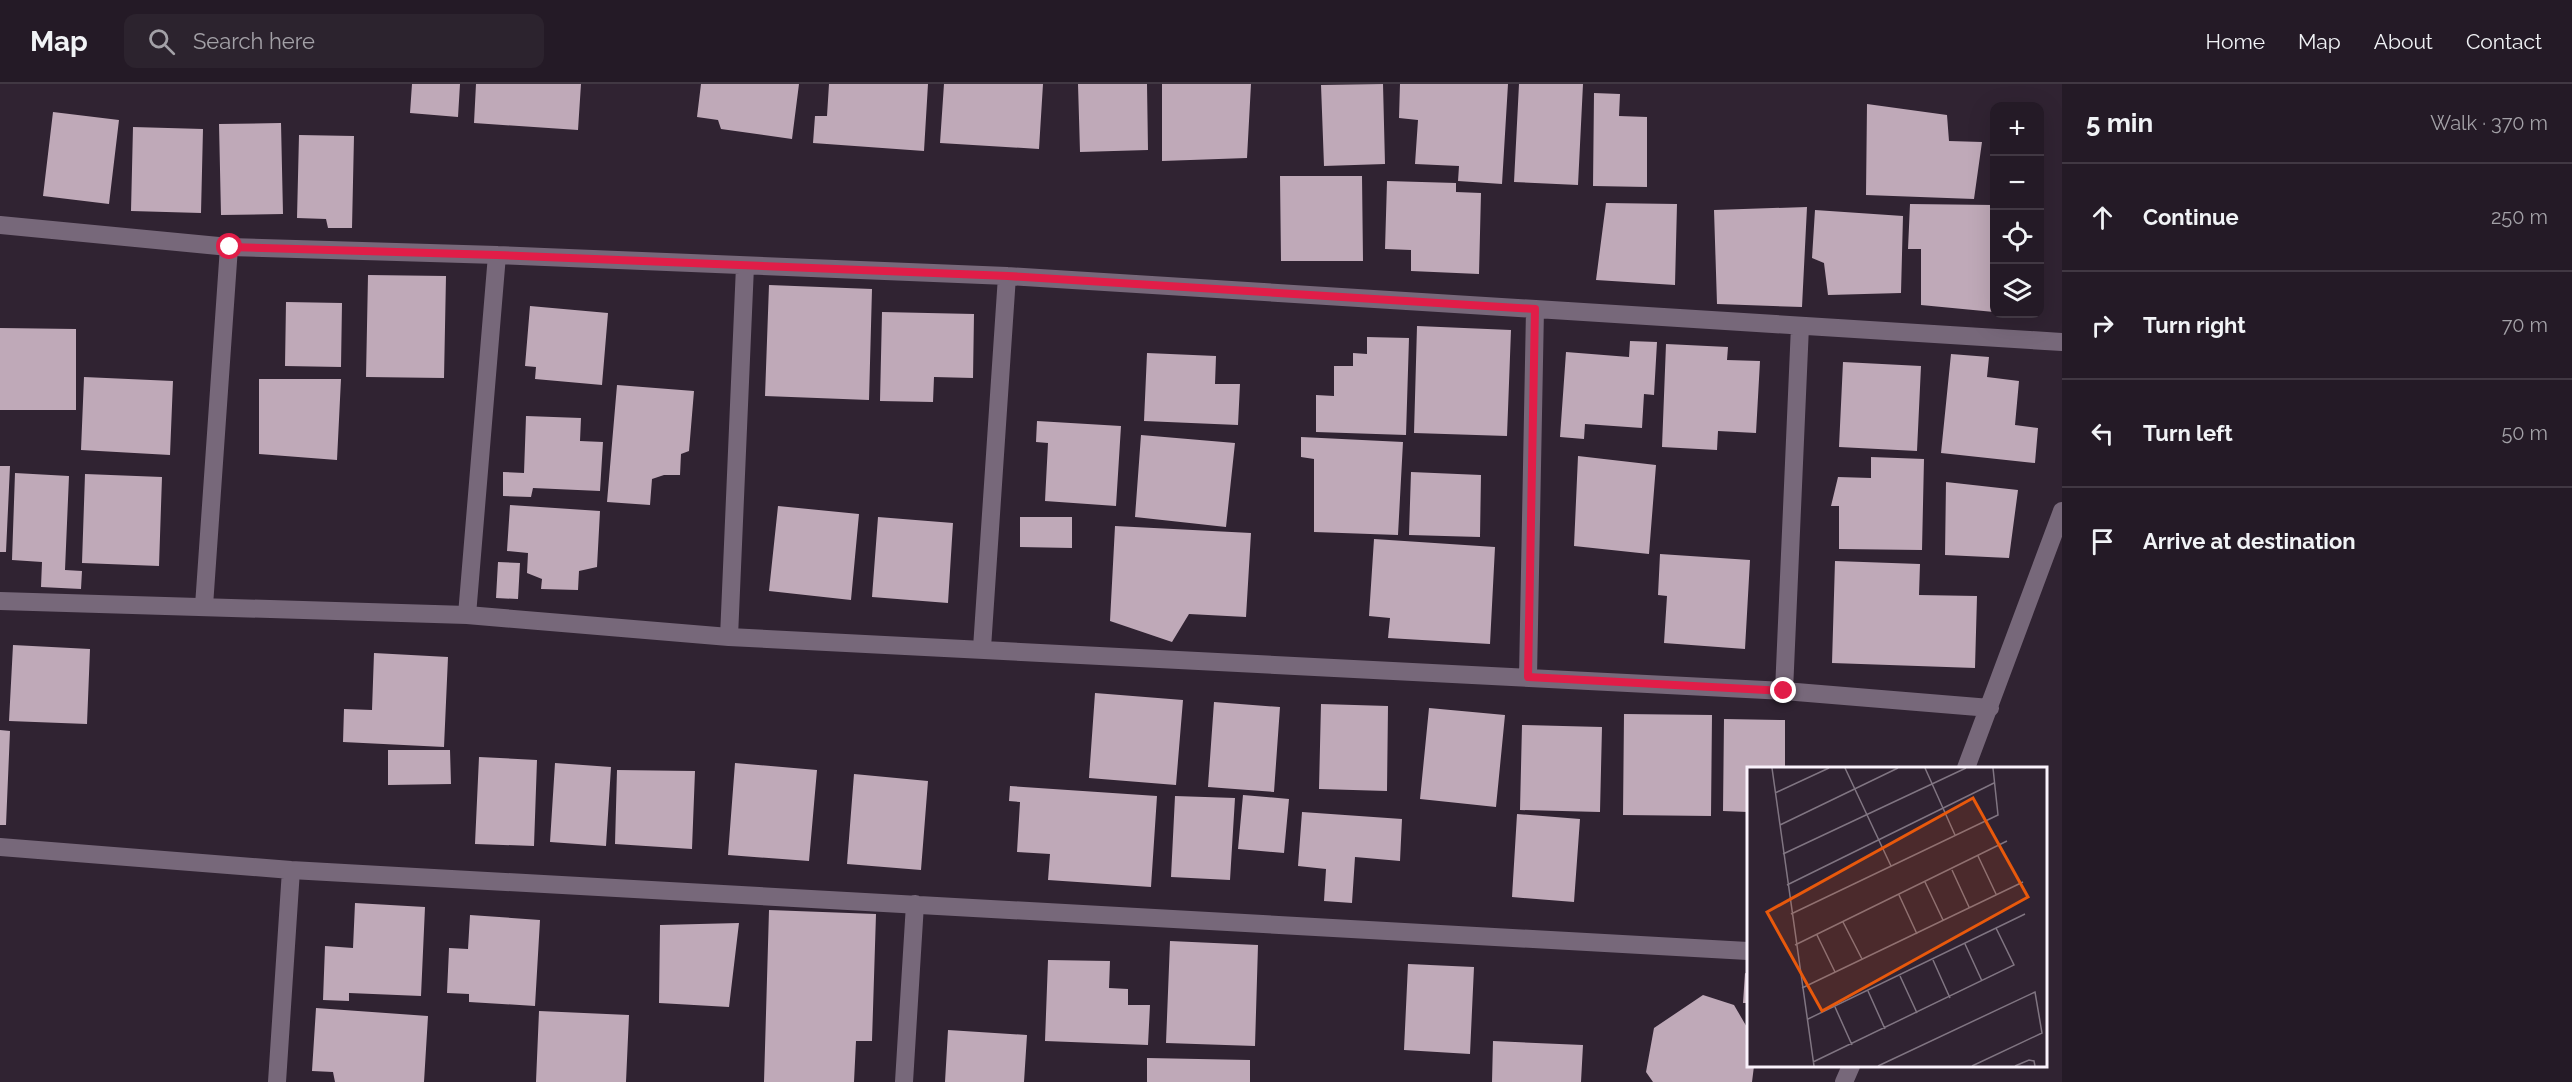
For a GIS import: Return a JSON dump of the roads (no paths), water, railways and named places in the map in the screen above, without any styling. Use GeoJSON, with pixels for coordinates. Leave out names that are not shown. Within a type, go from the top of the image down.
{"type":"FeatureCollection","features":[{"type":"Feature","properties":{"kind":"street"},"geometry":{"type":"LineString","coordinates":[[0,225],[230,247],[497,255],[1008,276],[2062,342]]}},
{"type":"Feature","properties":{"kind":"street"},"geometry":{"type":"LineString","coordinates":[[204,606],[230,247]]}},
{"type":"Feature","properties":{"kind":"street"},"geometry":{"type":"LineString","coordinates":[[467,615],[497,255]]}},
{"type":"Feature","properties":{"kind":"street"},"geometry":{"type":"LineString","coordinates":[[729,637],[745,266]]}},
{"type":"Feature","properties":{"kind":"street"},"geometry":{"type":"LineString","coordinates":[[982,648],[1008,276]]}},
{"type":"Feature","properties":{"kind":"street"},"geometry":{"type":"LineString","coordinates":[[1528,677],[1535,309]]}},
{"type":"Feature","properties":{"kind":"street"},"geometry":{"type":"LineString","coordinates":[[1784,691],[1800,326]]}},
{"type":"Feature","properties":{"kind":"street"},"geometry":{"type":"LineString","coordinates":[[1966,767],[2062,511]]}},
{"type":"Feature","properties":{"kind":"street"},"geometry":{"type":"LineString","coordinates":[[0,601],[467,615],[729,637],[982,648],[1784,691],[1990,708]]}},
{"type":"Feature","properties":{"kind":"street"},"geometry":{"type":"LineString","coordinates":[[0,847],[291,870],[1747,951]]}},
{"type":"Feature","properties":{"kind":"street"},"geometry":{"type":"LineString","coordinates":[[277,1082],[291,870]]}},
{"type":"Feature","properties":{"kind":"street"},"geometry":{"type":"LineString","coordinates":[[903,1082],[915,904]]}},
{"type":"Feature","properties":{"kind":"street"},"geometry":{"type":"LineString","coordinates":[[1844,1082],[1850,1067]]}}]}
